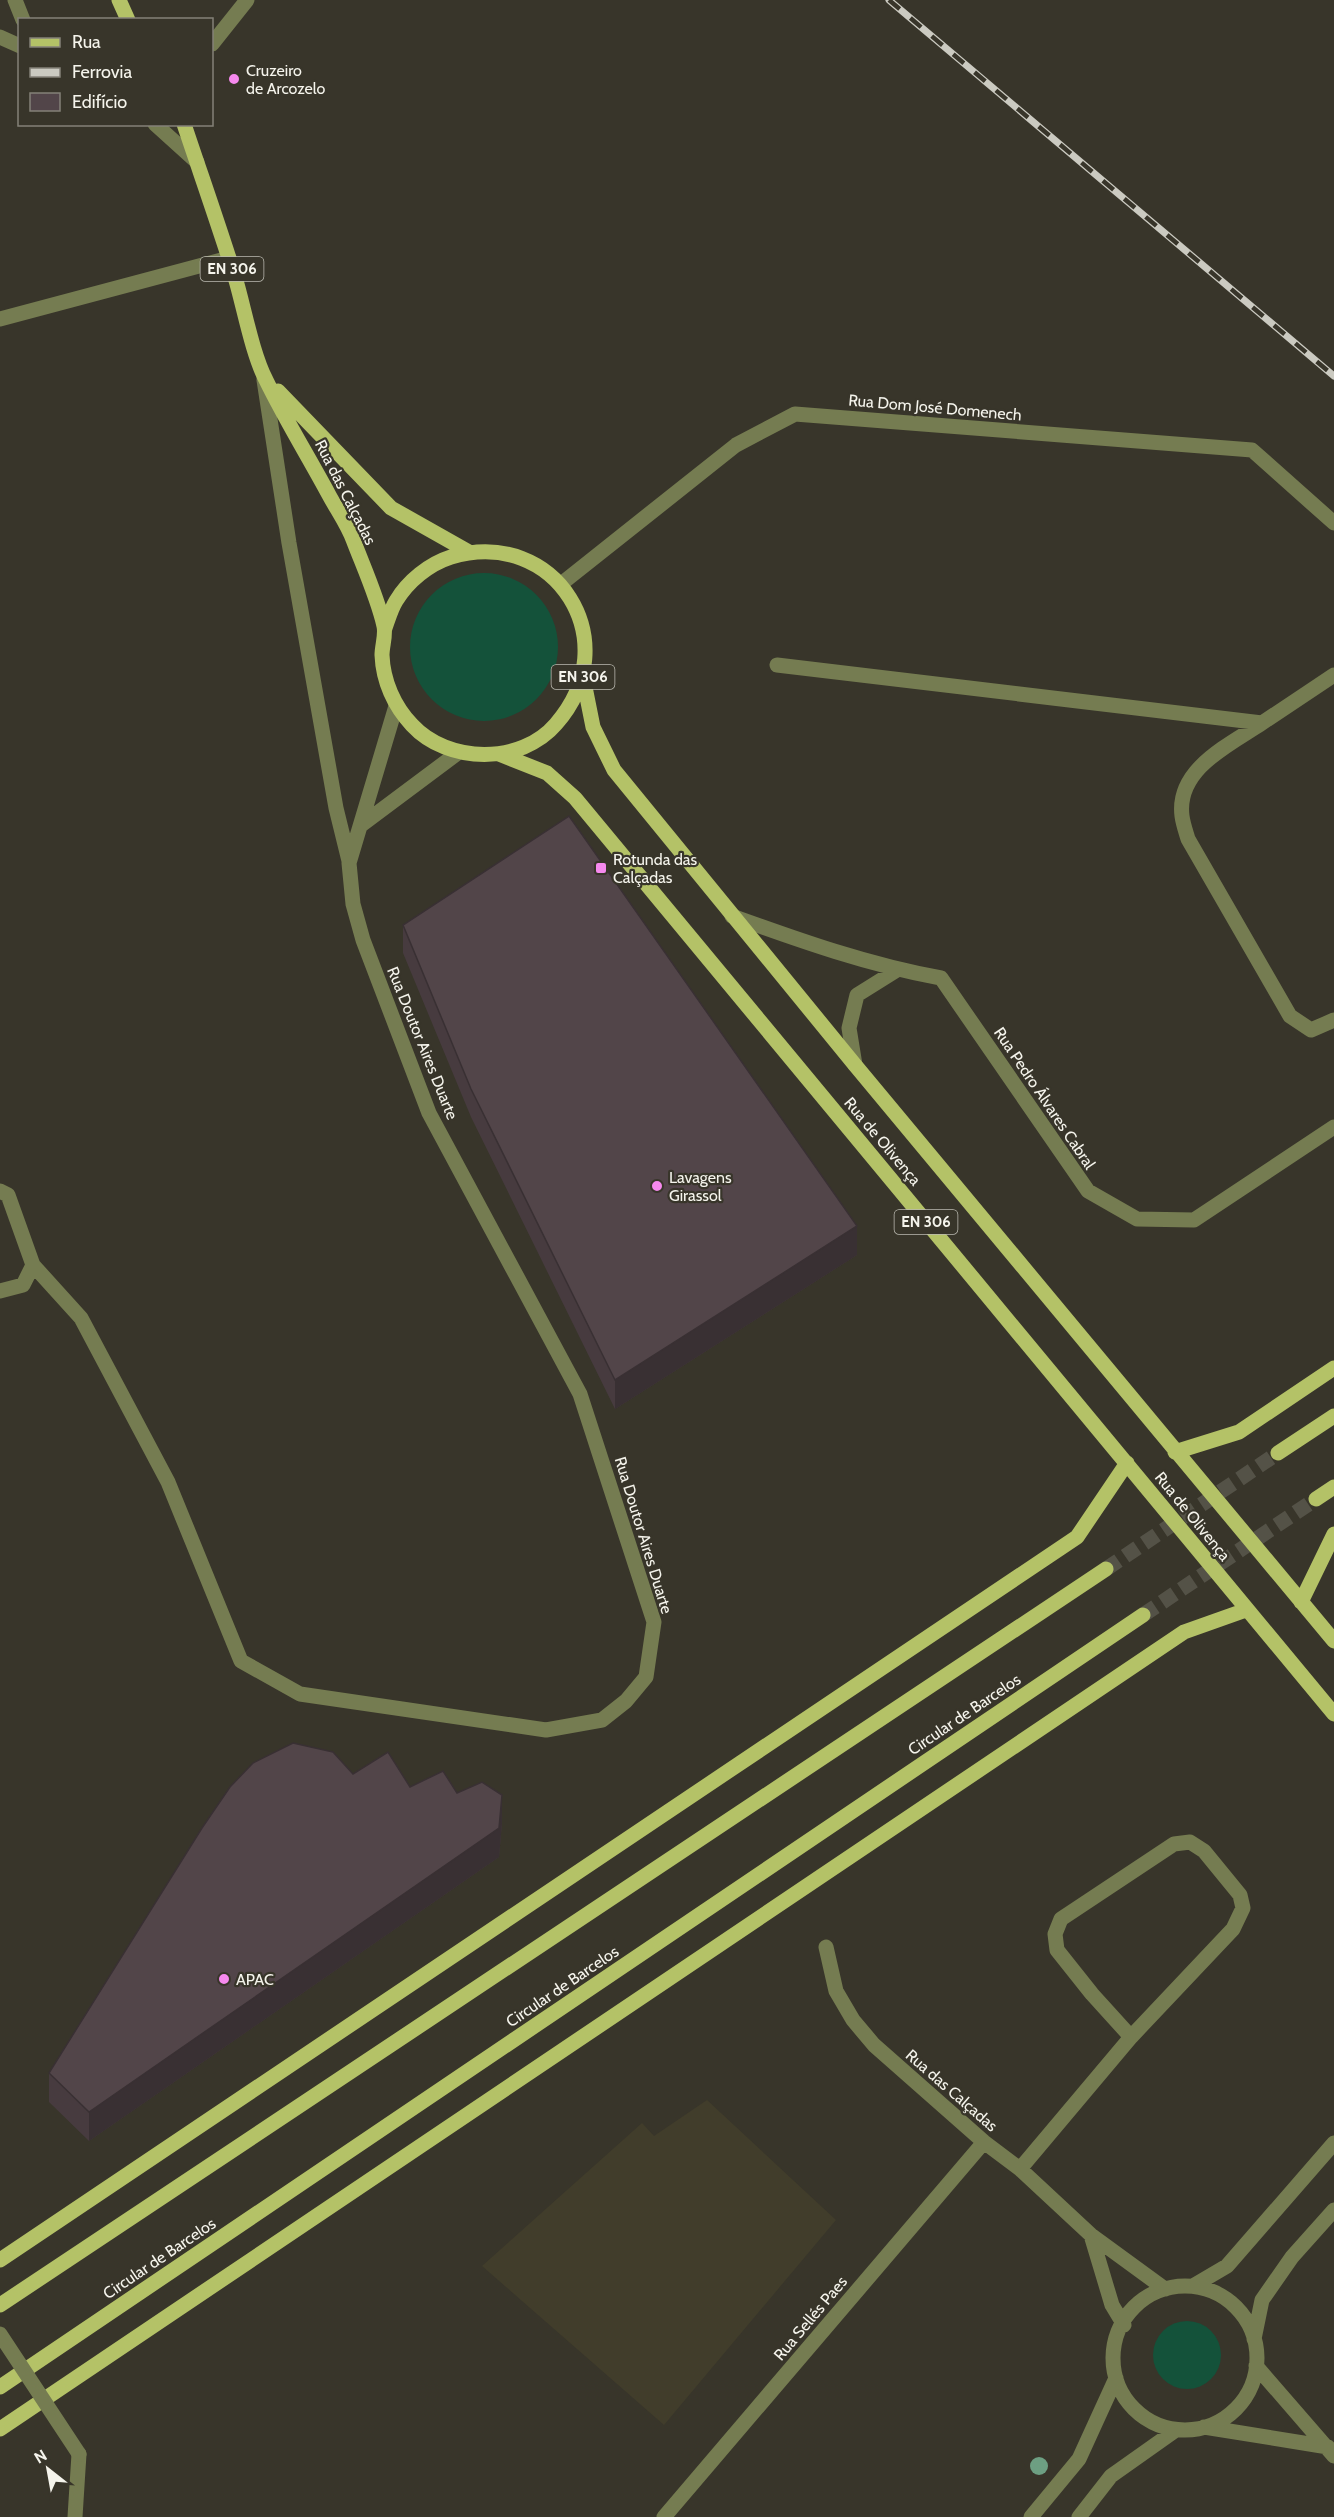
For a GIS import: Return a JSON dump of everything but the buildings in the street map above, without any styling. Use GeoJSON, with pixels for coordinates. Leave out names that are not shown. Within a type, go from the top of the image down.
{"type":"FeatureCollection","features":[{"type":"Feature","properties":{"kind":"main road"},"geometry":{"type":"LineString","coordinates":[[119,0],[127,18]]}},
{"type":"Feature","properties":{"kind":"main road","name":"Rua das Calçadas"},"geometry":{"type":"LineString","coordinates":[[185,126],[229,258],[264,377],[353,538],[385,628]]}},
{"type":"Feature","properties":{"kind":"main road","name":"Rua das Calçadas"},"geometry":{"type":"LineString","coordinates":[[264,377],[391,508],[469,552]]}},
{"type":"Feature","properties":{"kind":"main road","name":"EN 306"},"geometry":{"type":"LineString","coordinates":[[469,552],[502,552],[534,563],[561,584],[578,612],[586,645],[583,677],[572,705],[553,728],[528,745],[499,754],[479,755],[459,752],[434,742],[413,727],[396,706],[386,681],[382,655],[385,628],[396,601],[415,577],[440,561],[469,552]]}},
{"type":"Feature","properties":{"kind":"main road","name":"Rua de Olivença"},"geometry":{"type":"LineString","coordinates":[[583,677],[593,727],[614,770],[855,1065],[1334,1641]]}},
{"type":"Feature","properties":{"kind":"main road","name":"Rua de Olivença"},"geometry":{"type":"LineString","coordinates":[[499,754],[547,773],[575,798],[1334,1714]]}},
{"type":"Feature","properties":{"kind":"main road"},"geometry":{"type":"LineString","coordinates":[[1175,1452],[1239,1432],[1334,1368]]}},
{"type":"Feature","properties":{"kind":"main road"},"geometry":{"type":"LineString","coordinates":[[1278,1454],[1334,1416]]}},
{"type":"Feature","properties":{"kind":"main road"},"geometry":{"type":"LineString","coordinates":[[0,2260],[1077,1537],[1127,1463]]}},
{"type":"Feature","properties":{"kind":"main road"},"geometry":{"type":"LineString","coordinates":[[1316,1499],[1334,1487]]}},
{"type":"Feature","properties":{"kind":"main road"},"geometry":{"type":"LineString","coordinates":[[1301,1602],[1334,1534]]}},
{"type":"Feature","properties":{"kind":"main road"},"geometry":{"type":"LineString","coordinates":[[0,2305],[1106,1569]]}},
{"type":"Feature","properties":{"kind":"main road"},"geometry":{"type":"LineString","coordinates":[[0,2429],[1184,1632],[1246,1610]]}},
{"type":"Feature","properties":{"kind":"main road","name":"Circular de Barcelos"},"geometry":{"type":"LineString","coordinates":[[0,2387],[1143,1615]]}},
{"type":"Feature","properties":{"kind":"street"},"geometry":{"type":"LineString","coordinates":[[15,0],[22,18]]}},
{"type":"Feature","properties":{"kind":"street"},"geometry":{"type":"LineString","coordinates":[[213,43],[247,0]]}},
{"type":"Feature","properties":{"kind":"street"},"geometry":{"type":"LineString","coordinates":[[0,37],[18,45]]}},
{"type":"Feature","properties":{"kind":"street"},"geometry":{"type":"LineString","coordinates":[[157,126],[196,162]]}},
{"type":"Feature","properties":{"kind":"street"},"geometry":{"type":"LineString","coordinates":[[0,319],[229,258]]}},
{"type":"Feature","properties":{"kind":"street"},"geometry":{"type":"LineString","coordinates":[[264,377],[291,554],[336,808],[350,863]]}},
{"type":"Feature","properties":{"kind":"street","name":"Rua Dom José Domenech"},"geometry":{"type":"LineString","coordinates":[[561,584],[736,445],[795,414],[1252,450],[1334,524]]}},
{"type":"Feature","properties":{"kind":"street"},"geometry":{"type":"LineString","coordinates":[[777,665],[1262,723]]}},
{"type":"Feature","properties":{"kind":"street"},"geometry":{"type":"LineString","coordinates":[[1334,675],[1201,764],[1186,788],[1182,814],[1188,839],[1290,1016],[1311,1030],[1334,1020]]}},
{"type":"Feature","properties":{"kind":"street","name":"Rua Doutor Aires Duarte"},"geometry":{"type":"LineString","coordinates":[[33,1265],[81,1318],[168,1482],[241,1661],[300,1694],[546,1730],[602,1720],[626,1701],[646,1677],[654,1622],[580,1394],[429,1113],[363,940],[353,903],[350,863],[396,706]]}},
{"type":"Feature","properties":{"kind":"street"},"geometry":{"type":"LineString","coordinates":[[360,826],[459,752]]}},
{"type":"Feature","properties":{"kind":"street","name":"Rua Pedro Álvares Cabral"},"geometry":{"type":"LineString","coordinates":[[732,916],[818,947],[897,970],[941,978],[1088,1191],[1137,1219],[1194,1220],[1334,1127]]}},
{"type":"Feature","properties":{"kind":"street"},"geometry":{"type":"LineString","coordinates":[[855,1065],[849,1028],[857,995],[897,970]]}},
{"type":"Feature","properties":{"kind":"street"},"geometry":{"type":"LineString","coordinates":[[0,1191],[8,1195],[33,1265],[23,1285],[1,1293]]}},
{"type":"Feature","properties":{"kind":"street"},"geometry":{"type":"LineString","coordinates":[[1020,2169],[1131,2037],[1233,1929],[1243,1908],[1240,1895],[1204,1851],[1190,1842],[1174,1844],[1061,1919],[1055,1934],[1057,1950],[1092,1994],[1131,2037]]}},
{"type":"Feature","properties":{"kind":"street","name":"Rua das Calçadas"},"geometry":{"type":"LineString","coordinates":[[826,1947],[836,1991],[853,2020],[874,2045],[984,2142],[1020,2169],[1091,2235],[1165,2289]]}},
{"type":"Feature","properties":{"kind":"street","name":"Rua Sellés Paes"},"geometry":{"type":"LineString","coordinates":[[664,2517],[984,2142]]}},
{"type":"Feature","properties":{"kind":"street"},"geometry":{"type":"LineString","coordinates":[[1193,2286],[1227,2266],[1334,2143]]}},
{"type":"Feature","properties":{"kind":"street"},"geometry":{"type":"LineString","coordinates":[[1254,2339],[1246,2319],[1232,2303],[1214,2292],[1193,2286],[1165,2289],[1148,2296],[1133,2308],[1115,2341],[1113,2360],[1116,2378],[1124,2397],[1138,2413],[1156,2424],[1176,2430],[1204,2427],[1224,2419],[1240,2405],[1251,2386],[1256,2366],[1254,2339],[1262,2300],[1292,2257],[1334,2210]]}},
{"type":"Feature","properties":{"kind":"street"},"geometry":{"type":"LineString","coordinates":[[1091,2235],[1112,2305],[1124,2325]]}},
{"type":"Feature","properties":{"kind":"street"},"geometry":{"type":"LineString","coordinates":[[0,2334],[79,2454],[75,2517]]}},
{"type":"Feature","properties":{"kind":"street"},"geometry":{"type":"LineString","coordinates":[[1256,2366],[1331,2451]]}},
{"type":"Feature","properties":{"kind":"street"},"geometry":{"type":"LineString","coordinates":[[1030,2517],[1079,2459],[1116,2378]]}},
{"type":"Feature","properties":{"kind":"street"},"geometry":{"type":"LineString","coordinates":[[1204,2427],[1331,2451]]}},
{"type":"Feature","properties":{"kind":"street"},"geometry":{"type":"LineString","coordinates":[[1079,2517],[1111,2476],[1176,2430]]}},
{"type":"Feature","properties":{"kind":"shaded area"},"geometry":{"type":"Polygon","coordinates":[[[707,2100],[836,2220],[664,2425],[482,2266],[642,2123],[654,2136],[707,2100]]]}},
{"type":"Feature","properties":{"kind":"green space"},"geometry":{"type":"Polygon","coordinates":[[[484,573],[512,579],[536,595],[552,619],[558,647],[552,675],[536,699],[512,715],[484,721],[456,715],[432,699],[416,675],[410,647],[416,619],[432,595],[456,579],[484,573]]]}},
{"type":"Feature","properties":{"kind":"green space"},"geometry":{"type":"Polygon","coordinates":[[[1180,2321],[1194,2321],[1206,2326],[1216,2336],[1221,2355],[1216,2374],[1206,2384],[1194,2389],[1180,2389],[1168,2384],[1158,2374],[1153,2362],[1153,2348],[1158,2336],[1168,2326],[1180,2321]]]}},
{"type":"Feature","properties":{"kind":"tunnel"},"geometry":{"type":"LineString","coordinates":[[1106,1569],[1278,1453]]}},
{"type":"Feature","properties":{"kind":"tunnel"},"geometry":{"type":"LineString","coordinates":[[1143,1615],[1316,1499]]}},
{"type":"Feature","properties":{"kind":"railway"},"geometry":{"type":"LineString","coordinates":[[889,0],[1334,376]]}},
{"type":"Feature","properties":{"kind":"place","name":"Cruzeiro de Arcozelo"},"geometry":{"type":"Point","coordinates":[234,79]}},
{"type":"Feature","properties":{"kind":"place","name":"Rotunda das Calçadas"},"geometry":{"type":"Point","coordinates":[601,868]}},
{"type":"Feature","properties":{"kind":"place","name":"Lavagens Girassol"},"geometry":{"type":"Point","coordinates":[657,1186]}},
{"type":"Feature","properties":{"kind":"place","name":"APAC"},"geometry":{"type":"Point","coordinates":[224,1979]}}]}
